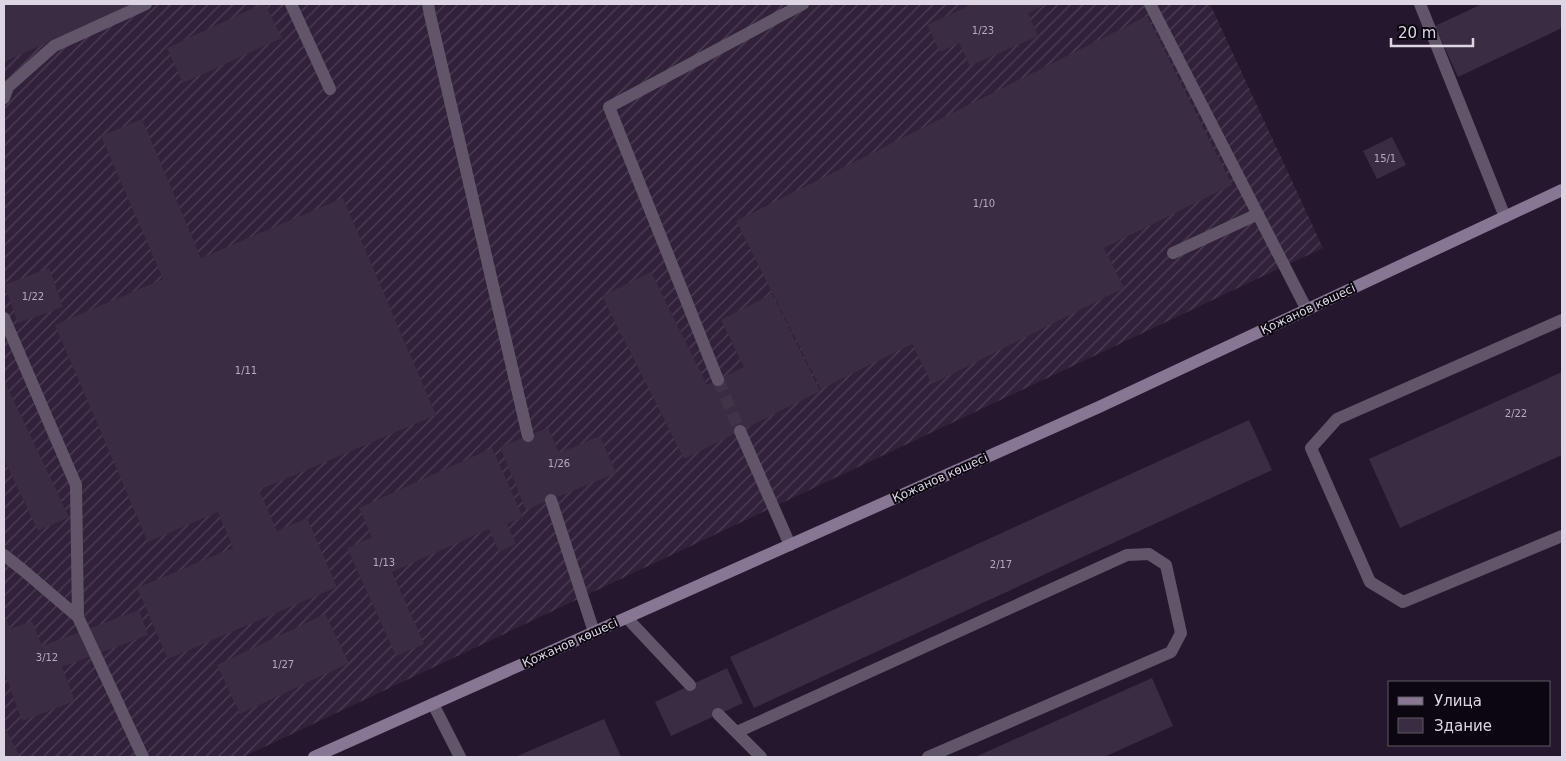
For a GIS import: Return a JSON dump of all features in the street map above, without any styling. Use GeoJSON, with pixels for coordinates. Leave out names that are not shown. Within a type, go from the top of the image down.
{"type":"FeatureCollection","features":[{"type":"Feature","properties":{"kind":"main road","name":"Қожанов көшесі"},"geometry":{"type":"LineString","coordinates":[[314,757],[1090,411],[1562,190]]}},
{"type":"Feature","properties":{"kind":"street"},"geometry":{"type":"LineString","coordinates":[[4,98],[8,87],[54,46],[146,4]]}},
{"type":"Feature","properties":{"kind":"street"},"geometry":{"type":"LineString","coordinates":[[291,4],[330,89]]}},
{"type":"Feature","properties":{"kind":"street"},"geometry":{"type":"LineString","coordinates":[[428,4],[528,436]]}},
{"type":"Feature","properties":{"kind":"street"},"geometry":{"type":"LineString","coordinates":[[718,380],[609,107],[803,4]]}},
{"type":"Feature","properties":{"kind":"street"},"geometry":{"type":"LineString","coordinates":[[1150,4],[1307,310]]}},
{"type":"Feature","properties":{"kind":"street"},"geometry":{"type":"LineString","coordinates":[[1420,4],[1505,217]]}},
{"type":"Feature","properties":{"kind":"street"},"geometry":{"type":"LineString","coordinates":[[1173,253],[1258,214]]}},
{"type":"Feature","properties":{"kind":"street"},"geometry":{"type":"LineString","coordinates":[[4,318],[76,485],[78,617],[143,757]]}},
{"type":"Feature","properties":{"kind":"street"},"geometry":{"type":"LineString","coordinates":[[1562,320],[1337,419],[1311,448],[1370,582],[1403,602],[1562,536]]}},
{"type":"Feature","properties":{"kind":"street"},"geometry":{"type":"LineString","coordinates":[[740,431],[790,545]]}},
{"type":"Feature","properties":{"kind":"street"},"geometry":{"type":"LineString","coordinates":[[551,500],[594,632]]}},
{"type":"Feature","properties":{"kind":"street"},"geometry":{"type":"LineString","coordinates":[[737,732],[1127,555],[1149,554],[1166,565],[1181,633],[1172,652],[928,757]]}},
{"type":"Feature","properties":{"kind":"street"},"geometry":{"type":"LineString","coordinates":[[4,556],[78,617]]}},
{"type":"Feature","properties":{"kind":"street"},"geometry":{"type":"LineString","coordinates":[[627,618],[690,685]]}},
{"type":"Feature","properties":{"kind":"street"},"geometry":{"type":"LineString","coordinates":[[433,704],[460,757]]}},
{"type":"Feature","properties":{"kind":"street"},"geometry":{"type":"LineString","coordinates":[[718,714],[762,757]]}},
{"type":"Feature","properties":{"kind":"shaded area"},"geometry":{"type":"Polygon","coordinates":[[[4,4],[1210,4],[1323,248],[243,757],[4,757],[4,4]]]}},
{"type":"Feature","properties":{"kind":"building"},"geometry":{"type":"Polygon","coordinates":[[[4,4],[132,4],[4,62],[4,4]]]}},
{"type":"Feature","properties":{"kind":"building"},"geometry":{"type":"Polygon","coordinates":[[[265,4],[282,38],[183,83],[167,48],[265,4]]]}},
{"type":"Feature","properties":{"kind":"building"},"geometry":{"type":"Polygon","coordinates":[[[973,4],[1047,4],[1028,13],[1038,36],[970,66],[959,43],[940,52],[927,25],[973,4]]]}},
{"type":"Feature","properties":{"kind":"building"},"geometry":{"type":"Polygon","coordinates":[[[1482,4],[1562,4],[1562,28],[1458,77],[1435,26],[1482,4]]]}},
{"type":"Feature","properties":{"kind":"building"},"geometry":{"type":"Polygon","coordinates":[[[1147,16],[1232,185],[1104,248],[1124,288],[932,384],[912,344],[821,389],[736,221],[1147,16]]]}},
{"type":"Feature","properties":{"kind":"building"},"geometry":{"type":"Polygon","coordinates":[[[142,119],[201,258],[343,198],[436,415],[259,490],[277,531],[307,518],[337,587],[168,659],[137,588],[233,548],[218,512],[148,542],[55,325],[163,279],[101,136],[142,119]]]}},
{"type":"Feature","properties":{"kind":"building"},"geometry":{"type":"Polygon","coordinates":[[[1392,137],[1406,165],[1377,179],[1363,151],[1392,137]]]}},
{"type":"Feature","properties":{"kind":"building"},"geometry":{"type":"Polygon","coordinates":[[[49,268],[63,307],[18,323],[4,285],[49,268]]]}},
{"type":"Feature","properties":{"kind":"building"},"geometry":{"type":"Polygon","coordinates":[[[651,272],[707,385],[744,367],[721,320],[772,294],[820,391],[684,459],[602,296],[651,272]]]}},
{"type":"Feature","properties":{"kind":"building"},"geometry":{"type":"Polygon","coordinates":[[[1562,372],[1562,455],[1400,528],[1369,459],[1562,372]]]}},
{"type":"Feature","properties":{"kind":"building"},"geometry":{"type":"Polygon","coordinates":[[[4,380],[69,517],[38,531],[4,459],[4,380]]]}},
{"type":"Feature","properties":{"kind":"building"},"geometry":{"type":"Polygon","coordinates":[[[1249,420],[1272,470],[754,708],[730,657],[1249,420]]]}},
{"type":"Feature","properties":{"kind":"building"},"geometry":{"type":"Polygon","coordinates":[[[548,428],[559,453],[600,436],[616,473],[526,510],[500,447],[548,428]]]}},
{"type":"Feature","properties":{"kind":"building"},"geometry":{"type":"Polygon","coordinates":[[[492,448],[523,517],[507,524],[516,544],[499,552],[489,529],[392,572],[424,644],[396,656],[347,548],[372,537],[359,508],[492,448]]]}},
{"type":"Feature","properties":{"kind":"building"},"geometry":{"type":"Polygon","coordinates":[[[139,610],[148,635],[62,667],[75,701],[22,721],[4,671],[4,612],[10,629],[32,621],[42,646],[139,610]]]}},
{"type":"Feature","properties":{"kind":"building"},"geometry":{"type":"Polygon","coordinates":[[[325,614],[349,663],[240,714],[217,665],[325,614]]]}},
{"type":"Feature","properties":{"kind":"building"},"geometry":{"type":"Polygon","coordinates":[[[727,668],[743,703],[671,736],[655,702],[727,668]]]}},
{"type":"Feature","properties":{"kind":"building"},"geometry":{"type":"Polygon","coordinates":[[[1152,678],[1173,726],[1104,757],[975,757],[1152,678]]]}},
{"type":"Feature","properties":{"kind":"building"},"geometry":{"type":"Polygon","coordinates":[[[604,719],[621,757],[515,757],[604,719]]]}},
{"type":"Feature","properties":{"kind":"building"},"geometry":{"type":"Polygon","coordinates":[[[4,726],[19,755],[4,757],[4,726]]]}},
{"type":"Feature","properties":{"kind":"tunnel"},"geometry":{"type":"LineString","coordinates":[[718,380],[740,431]]}}]}
